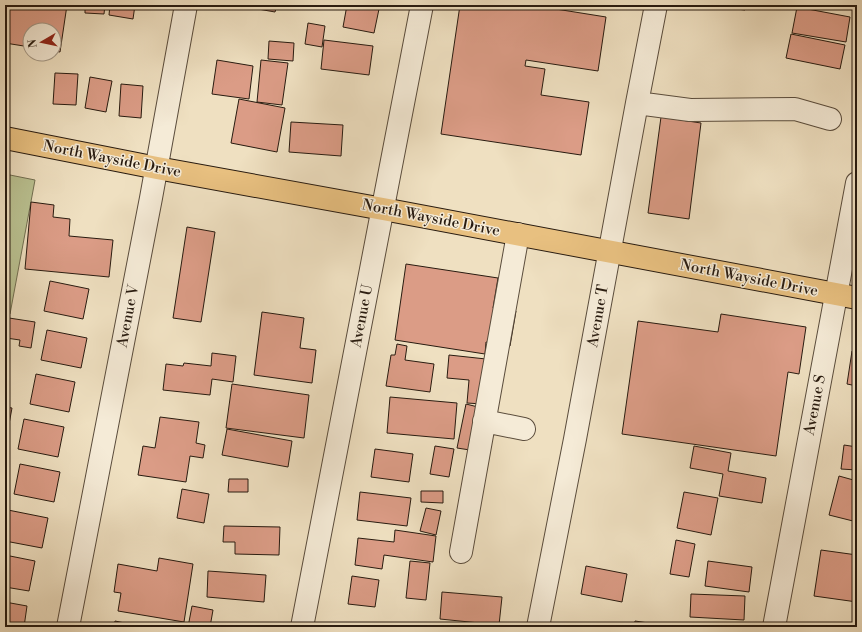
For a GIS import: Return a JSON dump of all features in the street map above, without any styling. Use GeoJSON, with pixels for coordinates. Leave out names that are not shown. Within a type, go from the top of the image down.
{"type":"FeatureCollection","features":[{"type":"Feature","properties":{"kind":"main road","name":"North Wayside Drive"},"geometry":{"type":"LineString","coordinates":[[5,138],[157,168],[857,298]]}},
{"type":"Feature","properties":{"kind":"street","name":"Avenue V"},"geometry":{"type":"LineString","coordinates":[[68,627],[157,168],[186,5]]}},
{"type":"Feature","properties":{"kind":"street","name":"Avenue U"},"geometry":{"type":"LineString","coordinates":[[302,627],[422,5]]}},
{"type":"Feature","properties":{"kind":"street","name":"Avenue T"},"geometry":{"type":"LineString","coordinates":[[538,627],[575,439],[656,5]]}},
{"type":"Feature","properties":{"kind":"street"},"geometry":{"type":"LineString","coordinates":[[637,103],[690,110],[795,109],[830,118]]}},
{"type":"Feature","properties":{"kind":"street","name":"Avenue S"},"geometry":{"type":"LineString","coordinates":[[774,627],[857,183]]}},
{"type":"Feature","properties":{"kind":"street"},"geometry":{"type":"LineString","coordinates":[[461,552],[518,234]]}},
{"type":"Feature","properties":{"kind":"street"},"geometry":{"type":"LineString","coordinates":[[484,421],[524,429]]}},
{"type":"Feature","properties":{"kind":"green space"},"geometry":{"type":"Polygon","coordinates":[[[5,174],[35,180],[10,314],[5,312],[5,174]]]}},
{"type":"Feature","properties":{"kind":"building"},"geometry":{"type":"Polygon","coordinates":[[[5,5],[67,5],[62,39],[62,22],[22,22],[22,46],[5,43],[5,5]]]}},
{"type":"Feature","properties":{"kind":"building"},"geometry":{"type":"Polygon","coordinates":[[[85,5],[105,5],[104,14],[85,13],[85,5]]]}},
{"type":"Feature","properties":{"kind":"building"},"geometry":{"type":"Polygon","coordinates":[[[110,5],[135,5],[133,19],[109,15],[110,5]]]}},
{"type":"Feature","properties":{"kind":"building"},"geometry":{"type":"Polygon","coordinates":[[[241,5],[277,5],[275,12],[241,5]]]}},
{"type":"Feature","properties":{"kind":"building"},"geometry":{"type":"Polygon","coordinates":[[[347,5],[359,5],[379,9],[374,33],[343,27],[347,5]]]}},
{"type":"Feature","properties":{"kind":"building"},"geometry":{"type":"Polygon","coordinates":[[[460,5],[537,5],[606,17],[598,71],[526,60],[525,66],[545,69],[541,95],[589,102],[581,155],[441,134],[460,5]]]}},
{"type":"Feature","properties":{"kind":"building"},"geometry":{"type":"Polygon","coordinates":[[[702,5],[746,5],[745,10],[702,5]]]}},
{"type":"Feature","properties":{"kind":"building"},"geometry":{"type":"Polygon","coordinates":[[[797,7],[850,17],[846,42],[792,33],[797,7]]]}},
{"type":"Feature","properties":{"kind":"building"},"geometry":{"type":"Polygon","coordinates":[[[308,23],[325,26],[322,47],[305,44],[308,23]]]}},
{"type":"Feature","properties":{"kind":"building"},"geometry":{"type":"Polygon","coordinates":[[[791,34],[845,45],[840,69],[786,58],[791,34]]]}},
{"type":"Feature","properties":{"kind":"building"},"geometry":{"type":"Polygon","coordinates":[[[324,40],[373,46],[369,75],[321,69],[324,40]]]}},
{"type":"Feature","properties":{"kind":"building"},"geometry":{"type":"Polygon","coordinates":[[[269,41],[294,43],[293,61],[268,59],[269,41]]]}},
{"type":"Feature","properties":{"kind":"building"},"geometry":{"type":"Polygon","coordinates":[[[217,60],[253,66],[249,99],[212,94],[217,60]]]}},
{"type":"Feature","properties":{"kind":"building"},"geometry":{"type":"Polygon","coordinates":[[[261,60],[288,63],[282,105],[257,102],[261,60]]]}},
{"type":"Feature","properties":{"kind":"building"},"geometry":{"type":"Polygon","coordinates":[[[55,73],[78,74],[76,105],[53,104],[55,73]]]}},
{"type":"Feature","properties":{"kind":"building"},"geometry":{"type":"Polygon","coordinates":[[[90,77],[112,81],[106,112],[85,108],[90,77]]]}},
{"type":"Feature","properties":{"kind":"building"},"geometry":{"type":"Polygon","coordinates":[[[121,84],[143,86],[141,118],[119,116],[121,84]]]}},
{"type":"Feature","properties":{"kind":"building"},"geometry":{"type":"Polygon","coordinates":[[[239,99],[285,108],[277,152],[231,143],[239,99]]]}},
{"type":"Feature","properties":{"kind":"building"},"geometry":{"type":"Polygon","coordinates":[[[661,117],[701,123],[689,219],[648,213],[661,117]]]}},
{"type":"Feature","properties":{"kind":"building"},"geometry":{"type":"Polygon","coordinates":[[[291,122],[343,125],[341,156],[289,152],[291,122]]]}},
{"type":"Feature","properties":{"kind":"building"},"geometry":{"type":"Polygon","coordinates":[[[31,202],[54,205],[53,217],[70,219],[69,236],[113,240],[109,277],[25,269],[31,202]]]}},
{"type":"Feature","properties":{"kind":"building"},"geometry":{"type":"Polygon","coordinates":[[[187,227],[215,232],[201,322],[173,318],[187,227]]]}},
{"type":"Feature","properties":{"kind":"building"},"geometry":{"type":"Polygon","coordinates":[[[406,264],[498,278],[493,308],[516,311],[510,346],[486,342],[485,354],[395,340],[406,264]]]}},
{"type":"Feature","properties":{"kind":"building"},"geometry":{"type":"Polygon","coordinates":[[[50,281],[89,289],[83,319],[44,311],[50,281]]]}},
{"type":"Feature","properties":{"kind":"building"},"geometry":{"type":"Polygon","coordinates":[[[262,312],[304,318],[300,348],[316,350],[312,383],[254,375],[262,312]]]}},
{"type":"Feature","properties":{"kind":"building"},"geometry":{"type":"Polygon","coordinates":[[[721,314],[806,327],[799,374],[788,372],[776,456],[622,434],[638,321],[718,332],[721,314]]]}},
{"type":"Feature","properties":{"kind":"building"},"geometry":{"type":"Polygon","coordinates":[[[9,318],[35,322],[31,348],[19,346],[20,340],[6,338],[9,318]]]}},
{"type":"Feature","properties":{"kind":"building"},"geometry":{"type":"Polygon","coordinates":[[[47,330],[87,338],[81,368],[41,360],[47,330]]]}},
{"type":"Feature","properties":{"kind":"building"},"geometry":{"type":"Polygon","coordinates":[[[397,344],[407,346],[405,360],[434,364],[430,392],[386,386],[391,355],[395,355],[397,344]]]}},
{"type":"Feature","properties":{"kind":"building"},"geometry":{"type":"Polygon","coordinates":[[[852,351],[857,352],[857,386],[847,384],[852,351]]]}},
{"type":"Feature","properties":{"kind":"building"},"geometry":{"type":"Polygon","coordinates":[[[212,353],[236,356],[233,382],[212,379],[210,395],[163,390],[166,364],[183,366],[184,363],[211,366],[212,353]]]}},
{"type":"Feature","properties":{"kind":"building"},"geometry":{"type":"Polygon","coordinates":[[[449,355],[486,359],[482,404],[467,403],[469,380],[447,378],[449,355]]]}},
{"type":"Feature","properties":{"kind":"building"},"geometry":{"type":"Polygon","coordinates":[[[36,374],[75,382],[69,412],[30,404],[36,374]]]}},
{"type":"Feature","properties":{"kind":"building"},"geometry":{"type":"Polygon","coordinates":[[[232,384],[309,395],[304,438],[226,428],[232,384]]]}},
{"type":"Feature","properties":{"kind":"building"},"geometry":{"type":"Polygon","coordinates":[[[390,397],[457,403],[454,439],[387,433],[390,397]]]}},
{"type":"Feature","properties":{"kind":"building"},"geometry":{"type":"Polygon","coordinates":[[[857,403],[857,434],[853,434],[857,403]]]}},
{"type":"Feature","properties":{"kind":"building"},"geometry":{"type":"Polygon","coordinates":[[[466,404],[478,407],[470,450],[457,448],[466,404]]]}},
{"type":"Feature","properties":{"kind":"building"},"geometry":{"type":"Polygon","coordinates":[[[5,407],[12,408],[7,435],[5,435],[5,407]]]}},
{"type":"Feature","properties":{"kind":"building"},"geometry":{"type":"Polygon","coordinates":[[[160,417],[199,422],[196,443],[205,445],[203,458],[190,456],[186,482],[138,475],[143,446],[155,448],[160,417]]]}},
{"type":"Feature","properties":{"kind":"building"},"geometry":{"type":"Polygon","coordinates":[[[24,419],[64,427],[58,457],[18,449],[24,419]]]}},
{"type":"Feature","properties":{"kind":"building"},"geometry":{"type":"Polygon","coordinates":[[[227,429],[292,441],[288,467],[222,455],[227,429]]]}},
{"type":"Feature","properties":{"kind":"building"},"geometry":{"type":"Polygon","coordinates":[[[844,445],[857,447],[857,470],[841,469],[844,445]]]}},
{"type":"Feature","properties":{"kind":"building"},"geometry":{"type":"Polygon","coordinates":[[[435,446],[454,449],[449,477],[430,474],[435,446]]]}},
{"type":"Feature","properties":{"kind":"building"},"geometry":{"type":"Polygon","coordinates":[[[694,446],[731,453],[728,471],[766,478],[762,503],[719,496],[723,474],[690,468],[694,446]]]}},
{"type":"Feature","properties":{"kind":"building"},"geometry":{"type":"Polygon","coordinates":[[[375,449],[413,454],[409,482],[371,477],[375,449]]]}},
{"type":"Feature","properties":{"kind":"building"},"geometry":{"type":"Polygon","coordinates":[[[20,464],[60,472],[54,502],[14,494],[20,464]]]}},
{"type":"Feature","properties":{"kind":"building"},"geometry":{"type":"Polygon","coordinates":[[[839,476],[857,481],[857,522],[829,515],[839,476]]]}},
{"type":"Feature","properties":{"kind":"building"},"geometry":{"type":"Polygon","coordinates":[[[229,479],[248,479],[248,492],[228,492],[229,479]]]}},
{"type":"Feature","properties":{"kind":"building"},"geometry":{"type":"Polygon","coordinates":[[[182,489],[209,494],[204,523],[177,518],[182,489]]]}},
{"type":"Feature","properties":{"kind":"building"},"geometry":{"type":"Polygon","coordinates":[[[421,491],[443,491],[443,503],[421,502],[421,491]]]}},
{"type":"Feature","properties":{"kind":"building"},"geometry":{"type":"Polygon","coordinates":[[[360,492],[411,498],[407,526],[357,520],[360,492]]]}},
{"type":"Feature","properties":{"kind":"building"},"geometry":{"type":"Polygon","coordinates":[[[684,492],[718,498],[711,535],[677,528],[684,492]]]}},
{"type":"Feature","properties":{"kind":"building"},"geometry":{"type":"Polygon","coordinates":[[[426,508],[441,511],[436,535],[420,531],[426,508]]]}},
{"type":"Feature","properties":{"kind":"building"},"geometry":{"type":"Polygon","coordinates":[[[8,510],[48,518],[42,548],[5,541],[5,527],[8,510]]]}},
{"type":"Feature","properties":{"kind":"building"},"geometry":{"type":"Polygon","coordinates":[[[224,526],[280,527],[279,555],[235,554],[235,542],[223,542],[224,526]]]}},
{"type":"Feature","properties":{"kind":"building"},"geometry":{"type":"Polygon","coordinates":[[[395,530],[436,536],[433,562],[384,555],[382,569],[355,565],[358,538],[394,542],[395,530]]]}},
{"type":"Feature","properties":{"kind":"building"},"geometry":{"type":"Polygon","coordinates":[[[676,540],[695,544],[689,577],[670,574],[676,540]]]}},
{"type":"Feature","properties":{"kind":"building"},"geometry":{"type":"Polygon","coordinates":[[[821,550],[857,555],[857,602],[814,596],[821,550]]]}},
{"type":"Feature","properties":{"kind":"building"},"geometry":{"type":"Polygon","coordinates":[[[5,555],[35,561],[29,591],[5,587],[5,555]]]}},
{"type":"Feature","properties":{"kind":"building"},"geometry":{"type":"Polygon","coordinates":[[[159,558],[193,564],[184,622],[118,611],[121,593],[114,592],[118,564],[157,571],[159,558]]]}},
{"type":"Feature","properties":{"kind":"building"},"geometry":{"type":"Polygon","coordinates":[[[410,561],[430,563],[426,600],[406,598],[410,561]]]}},
{"type":"Feature","properties":{"kind":"building"},"geometry":{"type":"Polygon","coordinates":[[[708,561],[752,567],[749,592],[705,586],[708,561]]]}},
{"type":"Feature","properties":{"kind":"building"},"geometry":{"type":"Polygon","coordinates":[[[586,566],[627,574],[622,602],[581,594],[586,566]]]}},
{"type":"Feature","properties":{"kind":"building"},"geometry":{"type":"Polygon","coordinates":[[[208,571],[266,575],[264,602],[207,597],[208,571]]]}},
{"type":"Feature","properties":{"kind":"building"},"geometry":{"type":"Polygon","coordinates":[[[352,576],[379,580],[375,607],[348,604],[352,576]]]}},
{"type":"Feature","properties":{"kind":"building"},"geometry":{"type":"Polygon","coordinates":[[[442,592],[502,597],[499,625],[440,619],[442,592]]]}},
{"type":"Feature","properties":{"kind":"building"},"geometry":{"type":"Polygon","coordinates":[[[691,594],[745,596],[744,620],[690,617],[691,594]]]}},
{"type":"Feature","properties":{"kind":"building"},"geometry":{"type":"Polygon","coordinates":[[[5,602],[27,606],[24,627],[5,627],[5,602]]]}},
{"type":"Feature","properties":{"kind":"building"},"geometry":{"type":"Polygon","coordinates":[[[192,606],[213,610],[210,627],[188,627],[192,606]]]}},
{"type":"Feature","properties":{"kind":"building"},"geometry":{"type":"Polygon","coordinates":[[[115,621],[144,627],[114,627],[115,621]]]}},
{"type":"Feature","properties":{"kind":"building"},"geometry":{"type":"Polygon","coordinates":[[[635,621],[655,624],[655,627],[634,627],[635,621]]]}}]}
